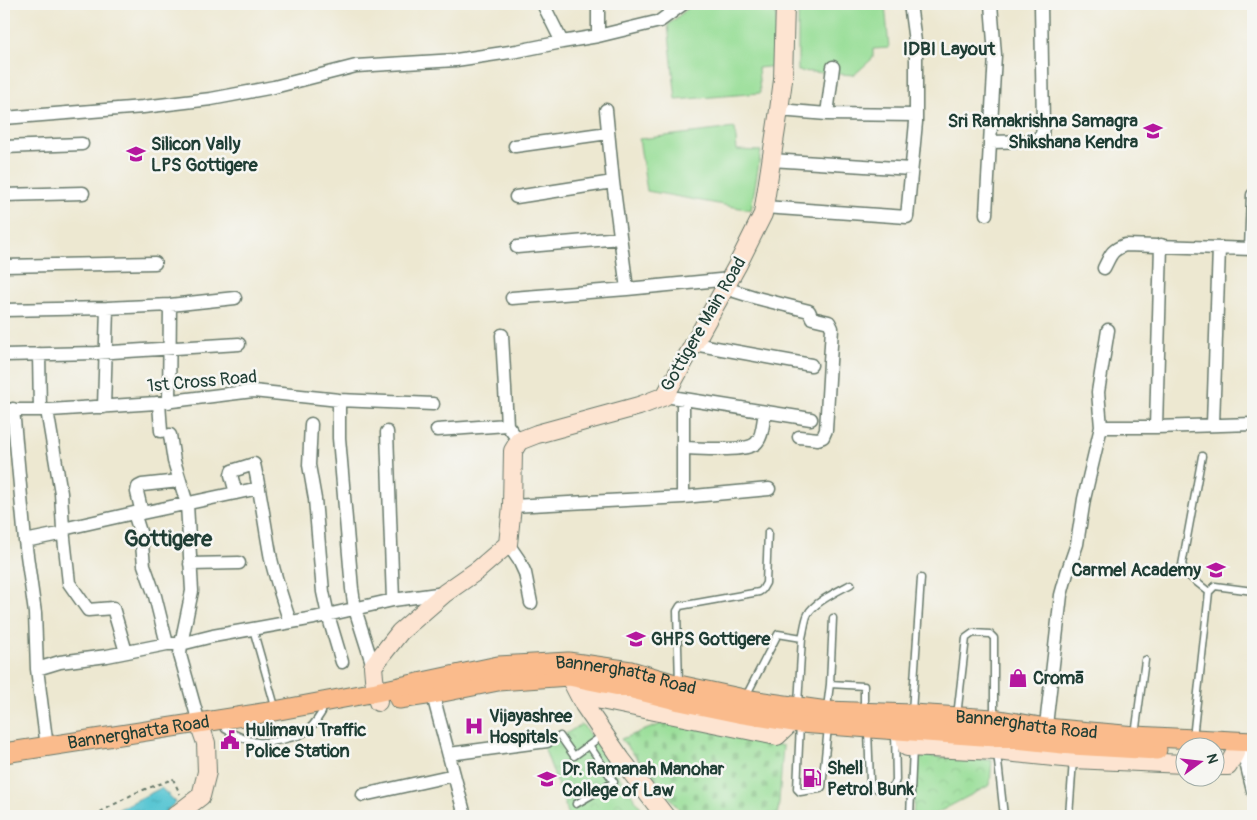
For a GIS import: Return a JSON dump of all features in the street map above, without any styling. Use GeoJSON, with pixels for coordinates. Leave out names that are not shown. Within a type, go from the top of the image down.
{"type":"FeatureCollection","features":[{"type":"Feature","properties":{"kind":"main road","name":"Bannerghatta Road"},"geometry":{"type":"LineString","coordinates":[[4,765],[201,728],[276,711],[377,697],[431,687],[498,666],[574,672],[631,671],[679,685],[744,699],[797,717],[866,720],[912,714],[957,717],[995,736],[1134,736],[1174,743]]}},
{"type":"Feature","properties":{"kind":"main road"},"geometry":{"type":"LineString","coordinates":[[574,672],[680,701],[738,713],[797,717]]}},
{"type":"Feature","properties":{"kind":"main road","name":"Bannerghatta Road"},"geometry":{"type":"LineString","coordinates":[[4,753],[201,728],[225,729],[322,712],[377,697]]}},
{"type":"Feature","properties":{"kind":"main road"},"geometry":{"type":"LineString","coordinates":[[866,720],[899,730],[995,736]]}},
{"type":"Feature","properties":{"kind":"main road"},"geometry":{"type":"LineString","coordinates":[[1045,735],[1072,752],[1174,746]]}},
{"type":"Feature","properties":{"kind":"main road","name":"Bannerghatta Road"},"geometry":{"type":"LineString","coordinates":[[1224,747],[1246,749]]}},
{"type":"Feature","properties":{"kind":"main road"},"geometry":{"type":"LineString","coordinates":[[1224,751],[1246,749]]}},
{"type":"Feature","properties":{"kind":"street"},"geometry":{"type":"LineString","coordinates":[[543,4],[562,42]]}},
{"type":"Feature","properties":{"kind":"street"},"geometry":{"type":"LineString","coordinates":[[598,4],[598,36]]}},
{"type":"Feature","properties":{"kind":"street"},"geometry":{"type":"LineString","coordinates":[[4,118],[211,100],[356,66],[456,60],[517,51],[598,36],[660,21],[683,4]]}},
{"type":"Feature","properties":{"kind":"street","name":"Gottigere Main Road"},"geometry":{"type":"LineString","coordinates":[[519,441],[537,434],[639,406],[665,396],[728,284],[763,214],[779,110],[785,4]]}},
{"type":"Feature","properties":{"kind":"street"},"geometry":{"type":"LineString","coordinates":[[764,207],[907,217],[916,115],[916,49],[910,4]]}},
{"type":"Feature","properties":{"kind":"street"},"geometry":{"type":"LineString","coordinates":[[986,214],[995,56],[991,4]]}},
{"type":"Feature","properties":{"kind":"street"},"geometry":{"type":"LineString","coordinates":[[990,142],[1034,141],[1042,135],[1041,4]]}},
{"type":"Feature","properties":{"kind":"street"},"geometry":{"type":"LineString","coordinates":[[827,114],[832,67]]}},
{"type":"Feature","properties":{"kind":"street"},"geometry":{"type":"LineString","coordinates":[[606,110],[627,289]]}},
{"type":"Feature","properties":{"kind":"street"},"geometry":{"type":"LineString","coordinates":[[779,110],[827,114],[916,115]]}},
{"type":"Feature","properties":{"kind":"street"},"geometry":{"type":"LineString","coordinates":[[515,146],[608,133]]}},
{"type":"Feature","properties":{"kind":"street"},"geometry":{"type":"LineString","coordinates":[[4,146],[82,144]]}},
{"type":"Feature","properties":{"kind":"street"},"geometry":{"type":"LineString","coordinates":[[771,160],[911,169]]}},
{"type":"Feature","properties":{"kind":"street"},"geometry":{"type":"LineString","coordinates":[[516,197],[613,182]]}},
{"type":"Feature","properties":{"kind":"street"},"geometry":{"type":"LineString","coordinates":[[4,195],[82,193]]}},
{"type":"Feature","properties":{"kind":"street"},"geometry":{"type":"LineString","coordinates":[[1104,268],[1112,252],[1116,248],[1125,245],[1252,249],[1253,195]]}},
{"type":"Feature","properties":{"kind":"street"},"geometry":{"type":"LineString","coordinates":[[517,247],[620,238]]}},
{"type":"Feature","properties":{"kind":"street"},"geometry":{"type":"LineString","coordinates":[[1156,427],[1162,246]]}},
{"type":"Feature","properties":{"kind":"street"},"geometry":{"type":"LineString","coordinates":[[1213,424],[1219,248]]}},
{"type":"Feature","properties":{"kind":"street"},"geometry":{"type":"LineString","coordinates":[[4,266],[156,262]]}},
{"type":"Feature","properties":{"kind":"street"},"geometry":{"type":"LineString","coordinates":[[512,298],[627,289],[728,284],[757,298],[809,311],[812,318],[829,322],[832,328],[826,430],[823,437],[818,439],[799,437]]}},
{"type":"Feature","properties":{"kind":"street"},"geometry":{"type":"LineString","coordinates":[[4,310],[170,305],[235,298]]}},
{"type":"Feature","properties":{"kind":"street"},"geometry":{"type":"LineString","coordinates":[[170,305],[169,348],[164,402],[165,433],[187,504],[192,591],[180,655],[206,743],[208,772],[201,796],[181,812]]}},
{"type":"Feature","properties":{"kind":"street"},"geometry":{"type":"LineString","coordinates":[[104,407],[107,308]]}},
{"type":"Feature","properties":{"kind":"street"},"geometry":{"type":"LineString","coordinates":[[1045,735],[1061,595],[1077,544],[1084,499],[1101,427],[1098,392],[1108,330]]}},
{"type":"Feature","properties":{"kind":"street"},"geometry":{"type":"LineString","coordinates":[[502,335],[507,425],[519,441],[513,451],[512,506],[508,544],[525,573],[531,603]]}},
{"type":"Feature","properties":{"kind":"street"},"geometry":{"type":"LineString","coordinates":[[4,355],[105,352],[239,344]]}},
{"type":"Feature","properties":{"kind":"street"},"geometry":{"type":"LineString","coordinates":[[694,344],[811,365]]}},
{"type":"Feature","properties":{"kind":"street"},"geometry":{"type":"LineString","coordinates":[[39,354],[44,410],[61,493],[69,583],[88,610],[113,608],[126,652]]}},
{"type":"Feature","properties":{"kind":"street","name":"1st Cross Road"},"geometry":{"type":"LineString","coordinates":[[8,409],[44,410],[104,407],[253,392],[339,400],[433,404]]}},
{"type":"Feature","properties":{"kind":"street"},"geometry":{"type":"LineString","coordinates":[[665,396],[811,419]]}},
{"type":"Feature","properties":{"kind":"street"},"geometry":{"type":"LineString","coordinates":[[683,399],[683,497]]}},
{"type":"Feature","properties":{"kind":"street"},"geometry":{"type":"LineString","coordinates":[[339,400],[339,438],[352,588],[355,609],[373,666],[377,697]]}},
{"type":"Feature","properties":{"kind":"street"},"geometry":{"type":"LineString","coordinates":[[8,409],[35,613],[37,669],[47,747]]}},
{"type":"Feature","properties":{"kind":"street"},"geometry":{"type":"LineString","coordinates":[[683,448],[734,449],[748,448],[756,445],[760,438],[764,412]]}},
{"type":"Feature","properties":{"kind":"street"},"geometry":{"type":"LineString","coordinates":[[311,424],[309,465],[315,499],[323,592],[342,662]]}},
{"type":"Feature","properties":{"kind":"street"},"geometry":{"type":"LineString","coordinates":[[1101,427],[1253,424]]}},
{"type":"Feature","properties":{"kind":"street"},"geometry":{"type":"LineString","coordinates":[[437,430],[507,425]]}},
{"type":"Feature","properties":{"kind":"street"},"geometry":{"type":"LineString","coordinates":[[387,432],[393,600]]}},
{"type":"Feature","properties":{"kind":"street"},"geometry":{"type":"LineString","coordinates":[[236,493],[232,470],[254,464],[271,559],[290,622]]}},
{"type":"Feature","properties":{"kind":"street"},"geometry":{"type":"LineString","coordinates":[[167,644],[155,596],[144,565],[138,513],[138,487],[179,481]]}},
{"type":"Feature","properties":{"kind":"street"},"geometry":{"type":"LineString","coordinates":[[25,541],[160,508],[259,488]]}},
{"type":"Feature","properties":{"kind":"street"},"geometry":{"type":"LineString","coordinates":[[512,506],[683,497],[769,489]]}},
{"type":"Feature","properties":{"kind":"street"},"geometry":{"type":"LineString","coordinates":[[373,666],[400,632],[445,593],[478,570],[508,544]]}},
{"type":"Feature","properties":{"kind":"street"},"geometry":{"type":"LineString","coordinates":[[190,564],[240,563]]}},
{"type":"Feature","properties":{"kind":"street"},"geometry":{"type":"LineString","coordinates":[[37,669],[60,662],[167,644],[181,644],[393,600],[445,593]]}},
{"type":"Feature","properties":{"kind":"street"},"geometry":{"type":"LineString","coordinates":[[574,672],[584,705],[621,759],[665,816]]}},
{"type":"Feature","properties":{"kind":"street"},"geometry":{"type":"LineString","coordinates":[[431,687],[466,816]]}},
{"type":"Feature","properties":{"kind":"street"},"geometry":{"type":"LineString","coordinates":[[899,730],[907,747],[995,736],[1072,752],[1174,763]]}},
{"type":"Feature","properties":{"kind":"street"},"geometry":{"type":"LineString","coordinates":[[449,754],[547,741]]}},
{"type":"Feature","properties":{"kind":"street"},"geometry":{"type":"LineString","coordinates":[[1224,766],[1228,766],[1246,749]]}},
{"type":"Feature","properties":{"kind":"street"},"geometry":{"type":"LineString","coordinates":[[1246,749],[1253,791]]}},
{"type":"Feature","properties":{"kind":"street"},"geometry":{"type":"LineString","coordinates":[[363,795],[454,775]]}},
{"type":"Feature","properties":{"kind":"lane"},"geometry":{"type":"LineString","coordinates":[[1202,456],[1182,565],[1190,577],[1209,592]]}},
{"type":"Feature","properties":{"kind":"lane"},"geometry":{"type":"LineString","coordinates":[[679,685],[677,611],[680,606],[762,590],[766,583],[768,532]]}},
{"type":"Feature","properties":{"kind":"lane"},"geometry":{"type":"LineString","coordinates":[[912,714],[920,578]]}},
{"type":"Feature","properties":{"kind":"lane"},"geometry":{"type":"LineString","coordinates":[[833,618],[822,787],[802,792],[797,789],[797,717],[802,638],[808,614],[819,602],[852,584]]}},
{"type":"Feature","properties":{"kind":"lane"},"geometry":{"type":"LineString","coordinates":[[1190,738],[1209,592],[1215,586],[1253,591]]}},
{"type":"Feature","properties":{"kind":"lane"},"geometry":{"type":"LineString","coordinates":[[253,629],[276,711]]}},
{"type":"Feature","properties":{"kind":"lane"},"geometry":{"type":"LineString","coordinates":[[957,717],[966,638],[973,633],[990,634],[994,638],[995,736],[1004,816]]}},
{"type":"Feature","properties":{"kind":"lane"},"geometry":{"type":"LineString","coordinates":[[744,699],[778,634],[802,638]]}},
{"type":"Feature","properties":{"kind":"lane"},"geometry":{"type":"LineString","coordinates":[[1134,736],[1145,660]]}},
{"type":"Feature","properties":{"kind":"lane"},"geometry":{"type":"LineString","coordinates":[[830,684],[864,686],[870,781],[872,786],[877,788]]}},
{"type":"Feature","properties":{"kind":"lane"},"geometry":{"type":"LineString","coordinates":[[890,788],[896,780],[899,730]]}},
{"type":"Feature","properties":{"kind":"lane"},"geometry":{"type":"LineString","coordinates":[[560,736],[574,756],[604,734]]}},
{"type":"Feature","properties":{"kind":"lane"},"geometry":{"type":"LineString","coordinates":[[576,804],[614,782],[589,745]]}},
{"type":"Feature","properties":{"kind":"lane"},"geometry":{"type":"LineString","coordinates":[[910,816],[913,747]]}},
{"type":"Feature","properties":{"kind":"lane"},"geometry":{"type":"LineString","coordinates":[[1068,816],[1072,752]]}},
{"type":"Feature","properties":{"kind":"path"},"geometry":{"type":"LineString","coordinates":[[93,816],[135,793],[172,779],[181,812]]}},
{"type":"Feature","properties":{"kind":"green space"},"geometry":{"type":"Polygon","coordinates":[[[693,4],[776,4],[777,66],[758,68],[760,93],[676,100],[668,25],[693,4]]]}},
{"type":"Feature","properties":{"kind":"green space"},"geometry":{"type":"Polygon","coordinates":[[[798,4],[885,4],[889,48],[873,49],[873,58],[854,75],[798,71],[798,4]]]}},
{"type":"Feature","properties":{"kind":"green space"},"geometry":{"type":"Polygon","coordinates":[[[735,128],[737,150],[761,151],[751,210],[647,191],[639,139],[735,128]]]}},
{"type":"Feature","properties":{"kind":"green space"},"geometry":{"type":"Polygon","coordinates":[[[667,722],[783,746],[778,816],[682,816],[680,810],[621,739],[667,722]]]}},
{"type":"Feature","properties":{"kind":"green space"},"geometry":{"type":"Polygon","coordinates":[[[582,724],[647,816],[569,816],[544,747],[582,724]]]}},
{"type":"Feature","properties":{"kind":"green space"},"geometry":{"type":"Polygon","coordinates":[[[916,756],[992,760],[990,785],[931,816],[913,816],[916,756]]]}},
{"type":"Feature","properties":{"kind":"water"},"geometry":{"type":"Polygon","coordinates":[[[161,788],[176,802],[161,816],[105,816],[161,788]]]}},
{"type":"Feature","properties":{"kind":"place","name":"Sri Ramakrishna Samagra Shikshana Kendra"},"geometry":{"type":"Point","coordinates":[1153,131]}},
{"type":"Feature","properties":{"kind":"place","name":"Silicon Vally LPS Gottigere"},"geometry":{"type":"Point","coordinates":[136,154]}},
{"type":"Feature","properties":{"kind":"place","name":"Carmel Academy"},"geometry":{"type":"Point","coordinates":[1216,570]}},
{"type":"Feature","properties":{"kind":"place","name":"GHPS Gottigere"},"geometry":{"type":"Point","coordinates":[636,639]}},
{"type":"Feature","properties":{"kind":"place","name":"Cromā"},"geometry":{"type":"Point","coordinates":[1018,678]}},
{"type":"Feature","properties":{"kind":"place","name":"Vijayashree Hospitals"},"geometry":{"type":"Point","coordinates":[474,726]}},
{"type":"Feature","properties":{"kind":"place","name":"Hulimavu Traffic Police Station"},"geometry":{"type":"Point","coordinates":[230,740]}},
{"type":"Feature","properties":{"kind":"place","name":"Shell Petrol Bunk"},"geometry":{"type":"Point","coordinates":[812,778]}},
{"type":"Feature","properties":{"kind":"place","name":"Dr. Ramanah Manohar College of Law"},"geometry":{"type":"Point","coordinates":[547,779]}},
{"type":"Feature","properties":{"kind":"district","name":"IDBI Layout"},"geometry":{"type":"Point","coordinates":[949,48]}},
{"type":"Feature","properties":{"kind":"district","name":"Gottigere"},"geometry":{"type":"Point","coordinates":[168,538]}}]}
